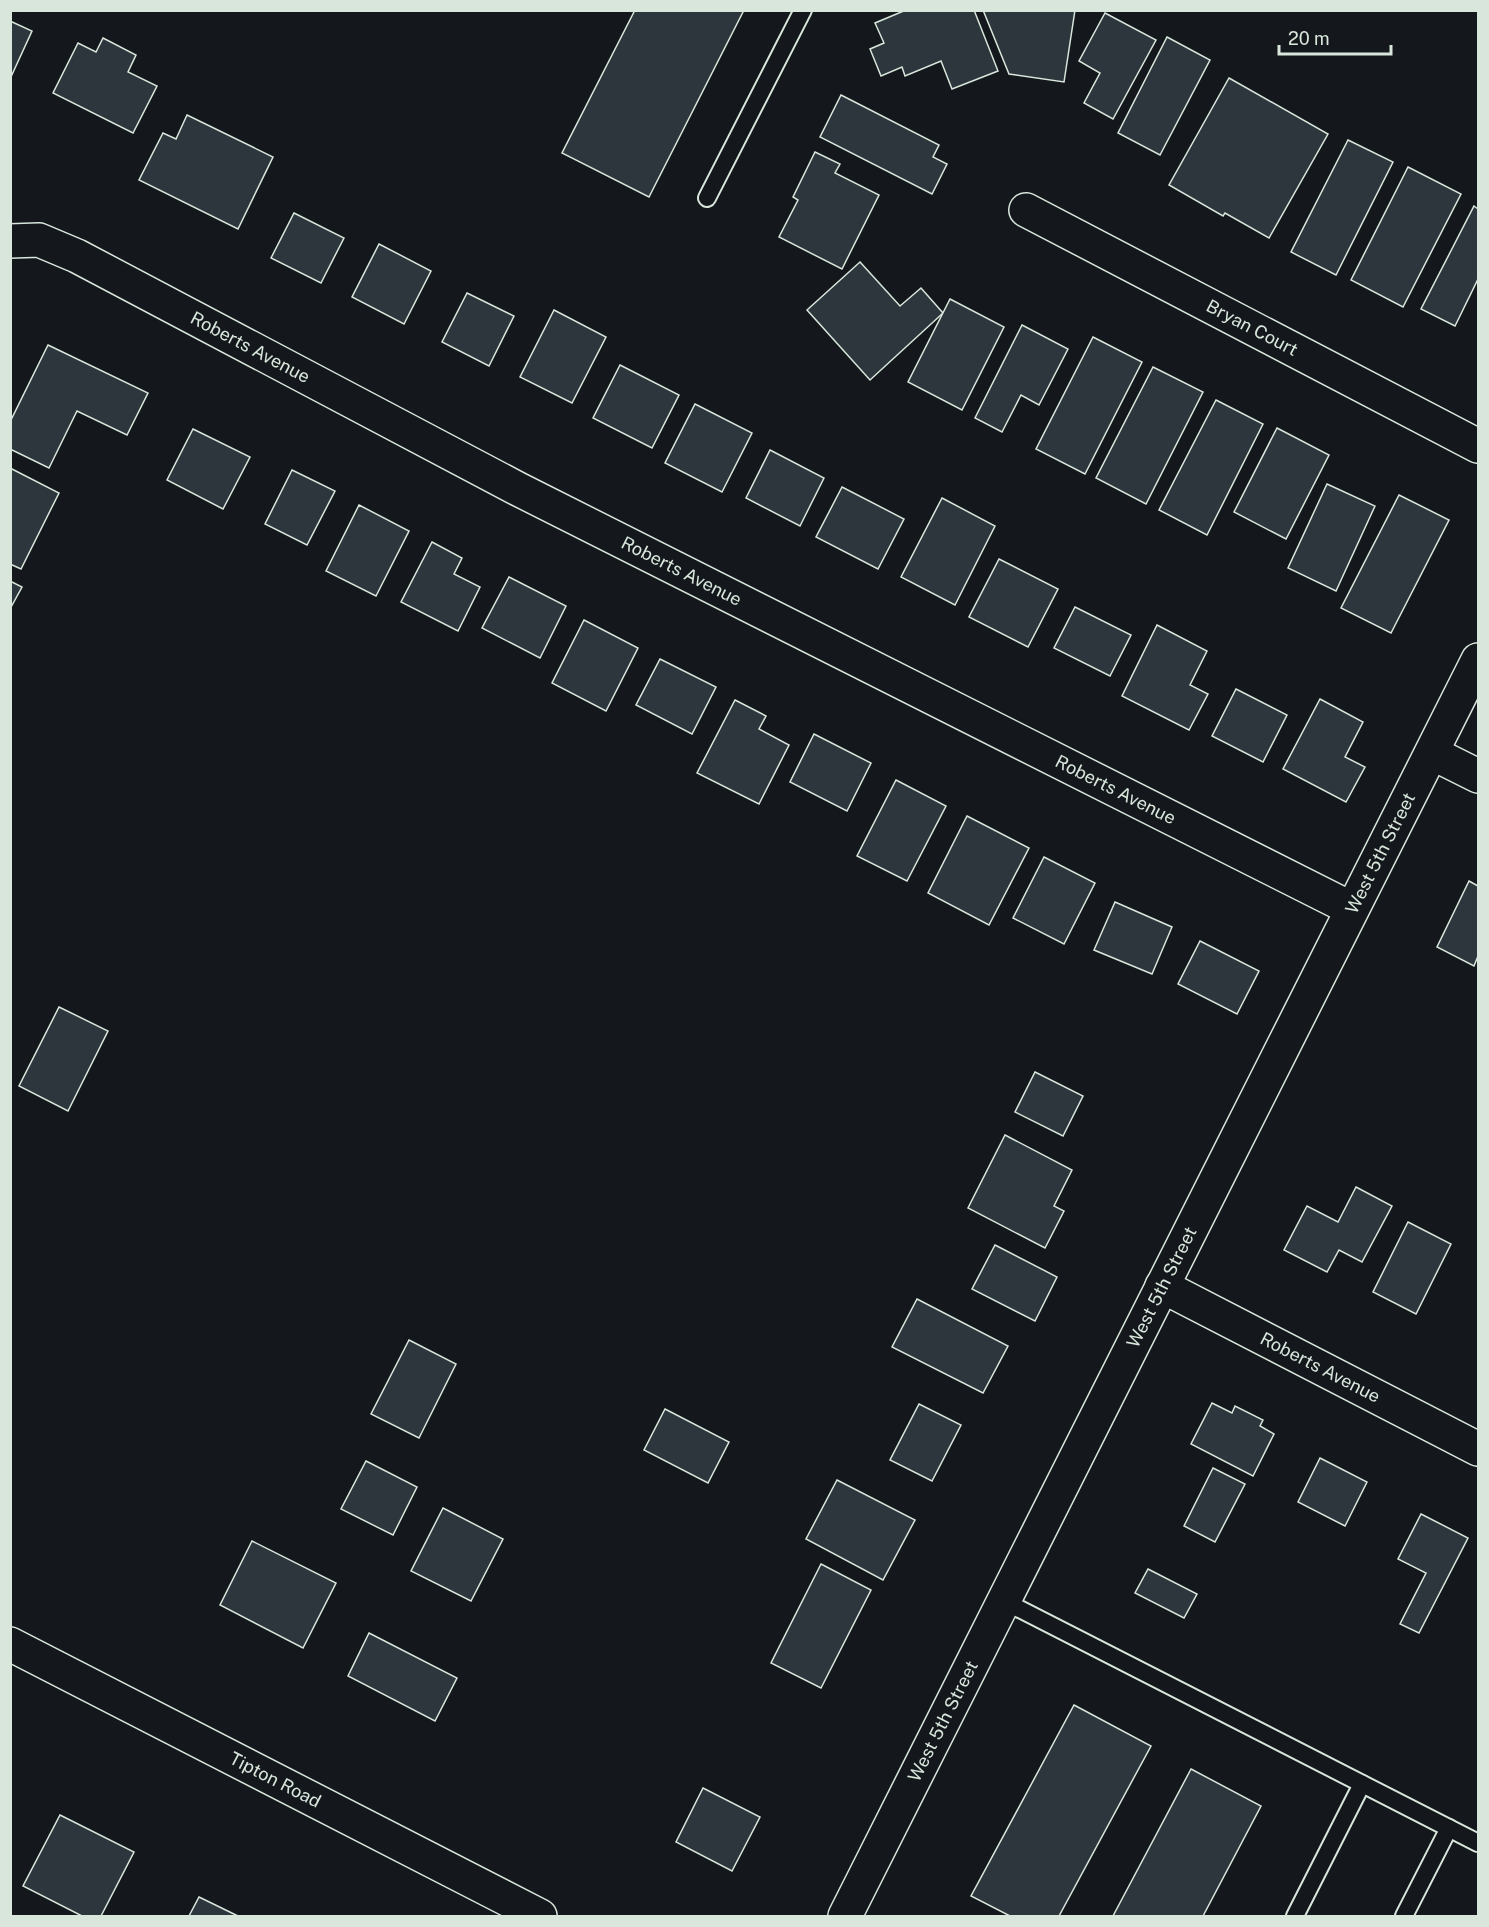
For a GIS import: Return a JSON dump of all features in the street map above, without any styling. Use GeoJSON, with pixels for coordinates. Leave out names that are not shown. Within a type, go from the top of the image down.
{"type":"FeatureCollection","features":[{"type":"Feature","properties":{"kind":"street","name":"Bryan Court"},"geometry":{"type":"LineString","coordinates":[[1026,210],[1479,446]]}},
{"type":"Feature","properties":{"kind":"street","name":"Roberts Avenue"},"geometry":{"type":"LineString","coordinates":[[11,240],[39,240],[77,256],[519,489],[1352,909]]}},
{"type":"Feature","properties":{"kind":"street","name":"West 5th Street"},"geometry":{"type":"LineString","coordinates":[[845,1917],[1479,660]]}},
{"type":"Feature","properties":{"kind":"street"},"geometry":{"type":"LineString","coordinates":[[1432,753],[1479,776]]}},
{"type":"Feature","properties":{"kind":"street","name":"Roberts Avenue"},"geometry":{"type":"LineString","coordinates":[[1162,1287],[1479,1449]]}},
{"type":"Feature","properties":{"kind":"street","name":"Tipton Road"},"geometry":{"type":"LineString","coordinates":[[10,1644],[540,1917]]}},
{"type":"Feature","properties":{"kind":"lane"},"geometry":{"type":"LineString","coordinates":[[707,198],[803,10]]}},
{"type":"Feature","properties":{"kind":"lane"},"geometry":{"type":"LineString","coordinates":[[1004,1600],[1479,1843]]}},
{"type":"Feature","properties":{"kind":"lane"},"geometry":{"type":"LineString","coordinates":[[1295,1917],[1362,1784]]}},
{"type":"Feature","properties":{"kind":"lane"},"geometry":{"type":"LineString","coordinates":[[1404,1917],[1449,1828]]}},
{"type":"Feature","properties":{"kind":"building"},"geometry":{"type":"Polygon","coordinates":[[[635,10],[744,10],[649,197],[562,153],[635,10]]]}},
{"type":"Feature","properties":{"kind":"building"},"geometry":{"type":"Polygon","coordinates":[[[906,10],[974,10],[998,71],[952,89],[941,61],[905,76],[902,67],[881,76],[870,49],[884,43],[875,23],[906,10]]]}},
{"type":"Feature","properties":{"kind":"building"},"geometry":{"type":"Polygon","coordinates":[[[983,10],[1075,10],[1064,82],[1009,74],[983,10]]]}},
{"type":"Feature","properties":{"kind":"building"},"geometry":{"type":"Polygon","coordinates":[[[1105,13],[1156,40],[1113,119],[1084,103],[1100,73],[1079,61],[1105,13]]]}},
{"type":"Feature","properties":{"kind":"building"},"geometry":{"type":"Polygon","coordinates":[[[10,21],[32,31],[10,79],[10,21]]]}},
{"type":"Feature","properties":{"kind":"building"},"geometry":{"type":"Polygon","coordinates":[[[1167,37],[1210,60],[1160,155],[1118,133],[1167,37]]]}},
{"type":"Feature","properties":{"kind":"building"},"geometry":{"type":"Polygon","coordinates":[[[103,38],[136,55],[128,72],[157,86],[133,133],[53,93],[78,43],[96,52],[103,38]]]}},
{"type":"Feature","properties":{"kind":"building"},"geometry":{"type":"Polygon","coordinates":[[[1229,78],[1328,134],[1269,238],[1225,213],[1223,216],[1169,185],[1229,78]]]}},
{"type":"Feature","properties":{"kind":"building"},"geometry":{"type":"Polygon","coordinates":[[[841,95],[939,145],[933,157],[947,164],[932,194],[820,137],[841,95]]]}},
{"type":"Feature","properties":{"kind":"building"},"geometry":{"type":"Polygon","coordinates":[[[187,115],[273,157],[238,229],[139,180],[163,133],[176,139],[187,115]]]}},
{"type":"Feature","properties":{"kind":"building"},"geometry":{"type":"Polygon","coordinates":[[[1348,140],[1393,162],[1336,275],[1291,252],[1348,140]]]}},
{"type":"Feature","properties":{"kind":"building"},"geometry":{"type":"Polygon","coordinates":[[[815,152],[840,164],[835,173],[879,195],[842,269],[779,237],[798,200],[793,197],[815,152]]]}},
{"type":"Feature","properties":{"kind":"building"},"geometry":{"type":"Polygon","coordinates":[[[1408,167],[1461,194],[1403,307],[1351,280],[1408,167]]]}},
{"type":"Feature","properties":{"kind":"building"},"geometry":{"type":"Polygon","coordinates":[[[1474,206],[1478,209],[1478,279],[1455,326],[1421,309],[1474,206]]]}},
{"type":"Feature","properties":{"kind":"building"},"geometry":{"type":"Polygon","coordinates":[[[294,213],[344,238],[321,283],[271,258],[294,213]]]}},
{"type":"Feature","properties":{"kind":"building"},"geometry":{"type":"Polygon","coordinates":[[[379,244],[431,271],[404,324],[352,297],[379,244]]]}},
{"type":"Feature","properties":{"kind":"building"},"geometry":{"type":"Polygon","coordinates":[[[860,262],[900,306],[921,288],[943,313],[870,380],[807,310],[860,262]]]}},
{"type":"Feature","properties":{"kind":"building"},"geometry":{"type":"Polygon","coordinates":[[[467,293],[514,316],[489,366],[442,342],[467,293]]]}},
{"type":"Feature","properties":{"kind":"building"},"geometry":{"type":"Polygon","coordinates":[[[950,299],[1004,327],[962,410],[908,382],[950,299]]]}},
{"type":"Feature","properties":{"kind":"building"},"geometry":{"type":"Polygon","coordinates":[[[554,310],[606,337],[572,403],[520,377],[554,310]]]}},
{"type":"Feature","properties":{"kind":"building"},"geometry":{"type":"Polygon","coordinates":[[[1022,325],[1068,349],[1039,405],[1021,395],[1002,432],[975,418],[1022,325]]]}},
{"type":"Feature","properties":{"kind":"building"},"geometry":{"type":"Polygon","coordinates":[[[1093,337],[1142,362],[1085,474],[1036,449],[1093,337]]]}},
{"type":"Feature","properties":{"kind":"building"},"geometry":{"type":"Polygon","coordinates":[[[48,345],[148,393],[127,435],[77,411],[49,468],[10,449],[10,422],[48,345]]]}},
{"type":"Feature","properties":{"kind":"building"},"geometry":{"type":"Polygon","coordinates":[[[620,365],[679,395],[652,448],[593,418],[620,365]]]}},
{"type":"Feature","properties":{"kind":"building"},"geometry":{"type":"Polygon","coordinates":[[[1153,367],[1203,392],[1146,504],[1096,478],[1153,367]]]}},
{"type":"Feature","properties":{"kind":"building"},"geometry":{"type":"Polygon","coordinates":[[[1216,400],[1263,424],[1207,535],[1159,510],[1216,400]]]}},
{"type":"Feature","properties":{"kind":"building"},"geometry":{"type":"Polygon","coordinates":[[[695,404],[752,433],[722,492],[665,463],[695,404]]]}},
{"type":"Feature","properties":{"kind":"building"},"geometry":{"type":"Polygon","coordinates":[[[1277,428],[1329,455],[1286,539],[1234,512],[1277,428]]]}},
{"type":"Feature","properties":{"kind":"building"},"geometry":{"type":"Polygon","coordinates":[[[193,429],[250,457],[223,509],[167,480],[193,429]]]}},
{"type":"Feature","properties":{"kind":"building"},"geometry":{"type":"Polygon","coordinates":[[[770,450],[824,478],[800,526],[746,498],[770,450]]]}},
{"type":"Feature","properties":{"kind":"building"},"geometry":{"type":"Polygon","coordinates":[[[10,468],[59,493],[21,569],[10,564],[10,468]]]}},
{"type":"Feature","properties":{"kind":"building"},"geometry":{"type":"Polygon","coordinates":[[[292,470],[335,491],[307,545],[265,524],[292,470]]]}},
{"type":"Feature","properties":{"kind":"building"},"geometry":{"type":"Polygon","coordinates":[[[1327,484],[1375,506],[1336,591],[1288,568],[1327,484]]]}},
{"type":"Feature","properties":{"kind":"building"},"geometry":{"type":"Polygon","coordinates":[[[842,487],[904,519],[878,569],[816,537],[842,487]]]}},
{"type":"Feature","properties":{"kind":"building"},"geometry":{"type":"Polygon","coordinates":[[[1399,495],[1449,520],[1391,633],[1341,608],[1399,495]]]}},
{"type":"Feature","properties":{"kind":"building"},"geometry":{"type":"Polygon","coordinates":[[[942,498],[995,526],[955,605],[901,577],[942,498]]]}},
{"type":"Feature","properties":{"kind":"building"},"geometry":{"type":"Polygon","coordinates":[[[359,505],[409,531],[376,596],[326,571],[359,505]]]}},
{"type":"Feature","properties":{"kind":"building"},"geometry":{"type":"Polygon","coordinates":[[[432,542],[462,558],[454,574],[480,587],[458,631],[401,602],[432,542]]]}},
{"type":"Feature","properties":{"kind":"building"},"geometry":{"type":"Polygon","coordinates":[[[999,559],[1058,589],[1028,647],[969,617],[999,559]]]}},
{"type":"Feature","properties":{"kind":"building"},"geometry":{"type":"Polygon","coordinates":[[[509,577],[566,606],[540,658],[482,628],[509,577]]]}},
{"type":"Feature","properties":{"kind":"building"},"geometry":{"type":"Polygon","coordinates":[[[10,581],[22,587],[10,609],[10,581]]]}},
{"type":"Feature","properties":{"kind":"building"},"geometry":{"type":"Polygon","coordinates":[[[1075,607],[1131,635],[1110,676],[1054,648],[1075,607]]]}},
{"type":"Feature","properties":{"kind":"building"},"geometry":{"type":"Polygon","coordinates":[[[584,620],[638,648],[606,711],[552,683],[584,620]]]}},
{"type":"Feature","properties":{"kind":"building"},"geometry":{"type":"Polygon","coordinates":[[[1157,625],[1207,651],[1190,685],[1208,694],[1189,730],[1122,696],[1157,625]]]}},
{"type":"Feature","properties":{"kind":"building"},"geometry":{"type":"Polygon","coordinates":[[[660,659],[716,687],[692,734],[636,705],[660,659]]]}},
{"type":"Feature","properties":{"kind":"building"},"geometry":{"type":"Polygon","coordinates":[[[1236,689],[1287,715],[1263,762],[1212,736],[1236,689]]]}},
{"type":"Feature","properties":{"kind":"building"},"geometry":{"type":"Polygon","coordinates":[[[1320,699],[1363,722],[1345,757],[1365,767],[1346,802],[1283,769],[1320,699]]]}},
{"type":"Feature","properties":{"kind":"building"},"geometry":{"type":"Polygon","coordinates":[[[735,700],[766,716],[759,729],[789,745],[759,804],[697,773],[735,700]]]}},
{"type":"Feature","properties":{"kind":"building"},"geometry":{"type":"Polygon","coordinates":[[[814,734],[871,763],[847,811],[790,782],[814,734]]]}},
{"type":"Feature","properties":{"kind":"building"},"geometry":{"type":"Polygon","coordinates":[[[896,780],[946,806],[907,881],[857,856],[896,780]]]}},
{"type":"Feature","properties":{"kind":"building"},"geometry":{"type":"Polygon","coordinates":[[[967,816],[1029,848],[989,925],[928,893],[967,816]]]}},
{"type":"Feature","properties":{"kind":"building"},"geometry":{"type":"Polygon","coordinates":[[[1044,857],[1095,883],[1064,944],[1013,918],[1044,857]]]}},
{"type":"Feature","properties":{"kind":"building"},"geometry":{"type":"Polygon","coordinates":[[[1469,881],[1478,886],[1478,956],[1474,966],[1437,947],[1469,881]]]}},
{"type":"Feature","properties":{"kind":"building"},"geometry":{"type":"Polygon","coordinates":[[[1115,902],[1172,927],[1152,974],[1094,950],[1115,902]]]}},
{"type":"Feature","properties":{"kind":"building"},"geometry":{"type":"Polygon","coordinates":[[[1200,941],[1259,971],[1237,1014],[1178,984],[1200,941]]]}},
{"type":"Feature","properties":{"kind":"building"},"geometry":{"type":"Polygon","coordinates":[[[59,1007],[108,1031],[68,1111],[19,1086],[59,1007]]]}},
{"type":"Feature","properties":{"kind":"building"},"geometry":{"type":"Polygon","coordinates":[[[1035,1072],[1083,1096],[1063,1136],[1015,1112],[1035,1072]]]}},
{"type":"Feature","properties":{"kind":"building"},"geometry":{"type":"Polygon","coordinates":[[[1005,1135],[1072,1170],[1054,1206],[1064,1211],[1045,1248],[968,1208],[1005,1135]]]}},
{"type":"Feature","properties":{"kind":"building"},"geometry":{"type":"Polygon","coordinates":[[[1356,1187],[1392,1206],[1362,1262],[1339,1250],[1327,1272],[1284,1250],[1307,1206],[1338,1222],[1356,1187]]]}},
{"type":"Feature","properties":{"kind":"building"},"geometry":{"type":"Polygon","coordinates":[[[1408,1222],[1451,1244],[1416,1314],[1373,1292],[1408,1222]]]}},
{"type":"Feature","properties":{"kind":"building"},"geometry":{"type":"Polygon","coordinates":[[[995,1245],[1057,1277],[1035,1321],[972,1289],[995,1245]]]}},
{"type":"Feature","properties":{"kind":"building"},"geometry":{"type":"Polygon","coordinates":[[[917,1299],[1008,1346],[983,1393],[892,1347],[917,1299]]]}},
{"type":"Feature","properties":{"kind":"building"},"geometry":{"type":"Polygon","coordinates":[[[409,1340],[456,1364],[419,1438],[371,1414],[409,1340]]]}},
{"type":"Feature","properties":{"kind":"building"},"geometry":{"type":"Polygon","coordinates":[[[1212,1403],[1232,1413],[1235,1406],[1263,1420],[1260,1426],[1274,1434],[1253,1476],[1191,1444],[1212,1403]]]}},
{"type":"Feature","properties":{"kind":"building"},"geometry":{"type":"Polygon","coordinates":[[[919,1404],[961,1425],[932,1481],[890,1460],[919,1404]]]}},
{"type":"Feature","properties":{"kind":"building"},"geometry":{"type":"Polygon","coordinates":[[[665,1409],[729,1442],[708,1483],[644,1450],[665,1409]]]}},
{"type":"Feature","properties":{"kind":"building"},"geometry":{"type":"Polygon","coordinates":[[[1320,1458],[1367,1482],[1345,1526],[1298,1502],[1320,1458]]]}},
{"type":"Feature","properties":{"kind":"building"},"geometry":{"type":"Polygon","coordinates":[[[366,1461],[417,1487],[393,1535],[341,1509],[366,1461]]]}},
{"type":"Feature","properties":{"kind":"building"},"geometry":{"type":"Polygon","coordinates":[[[1213,1468],[1245,1484],[1215,1542],[1184,1526],[1213,1468]]]}},
{"type":"Feature","properties":{"kind":"building"},"geometry":{"type":"Polygon","coordinates":[[[837,1480],[915,1520],[883,1580],[806,1539],[837,1480]]]}},
{"type":"Feature","properties":{"kind":"building"},"geometry":{"type":"Polygon","coordinates":[[[443,1508],[503,1539],[471,1601],[411,1571],[443,1508]]]}},
{"type":"Feature","properties":{"kind":"building"},"geometry":{"type":"Polygon","coordinates":[[[1421,1514],[1468,1538],[1419,1633],[1400,1624],[1426,1573],[1398,1559],[1421,1514]]]}},
{"type":"Feature","properties":{"kind":"building"},"geometry":{"type":"Polygon","coordinates":[[[252,1541],[336,1583],[303,1648],[220,1605],[252,1541]]]}},
{"type":"Feature","properties":{"kind":"building"},"geometry":{"type":"Polygon","coordinates":[[[821,1564],[871,1590],[821,1688],[771,1663],[821,1564]]]}},
{"type":"Feature","properties":{"kind":"building"},"geometry":{"type":"Polygon","coordinates":[[[1148,1569],[1197,1594],[1184,1618],[1135,1593],[1148,1569]]]}},
{"type":"Feature","properties":{"kind":"building"},"geometry":{"type":"Polygon","coordinates":[[[369,1633],[457,1678],[435,1721],[348,1676],[369,1633]]]}},
{"type":"Feature","properties":{"kind":"building"},"geometry":{"type":"Polygon","coordinates":[[[1074,1705],[1151,1746],[1059,1916],[1010,1916],[971,1896],[1074,1705]]]}},
{"type":"Feature","properties":{"kind":"building"},"geometry":{"type":"Polygon","coordinates":[[[1191,1769],[1261,1806],[1203,1916],[1113,1916],[1191,1769]]]}},
{"type":"Feature","properties":{"kind":"building"},"geometry":{"type":"Polygon","coordinates":[[[703,1788],[760,1817],[732,1871],[676,1842],[703,1788]]]}},
{"type":"Feature","properties":{"kind":"building"},"geometry":{"type":"Polygon","coordinates":[[[60,1815],[134,1852],[101,1916],[82,1916],[23,1886],[60,1815]]]}},
{"type":"Feature","properties":{"kind":"building"},"geometry":{"type":"Polygon","coordinates":[[[199,1897],[238,1916],[189,1916],[199,1897]]]}}]}
